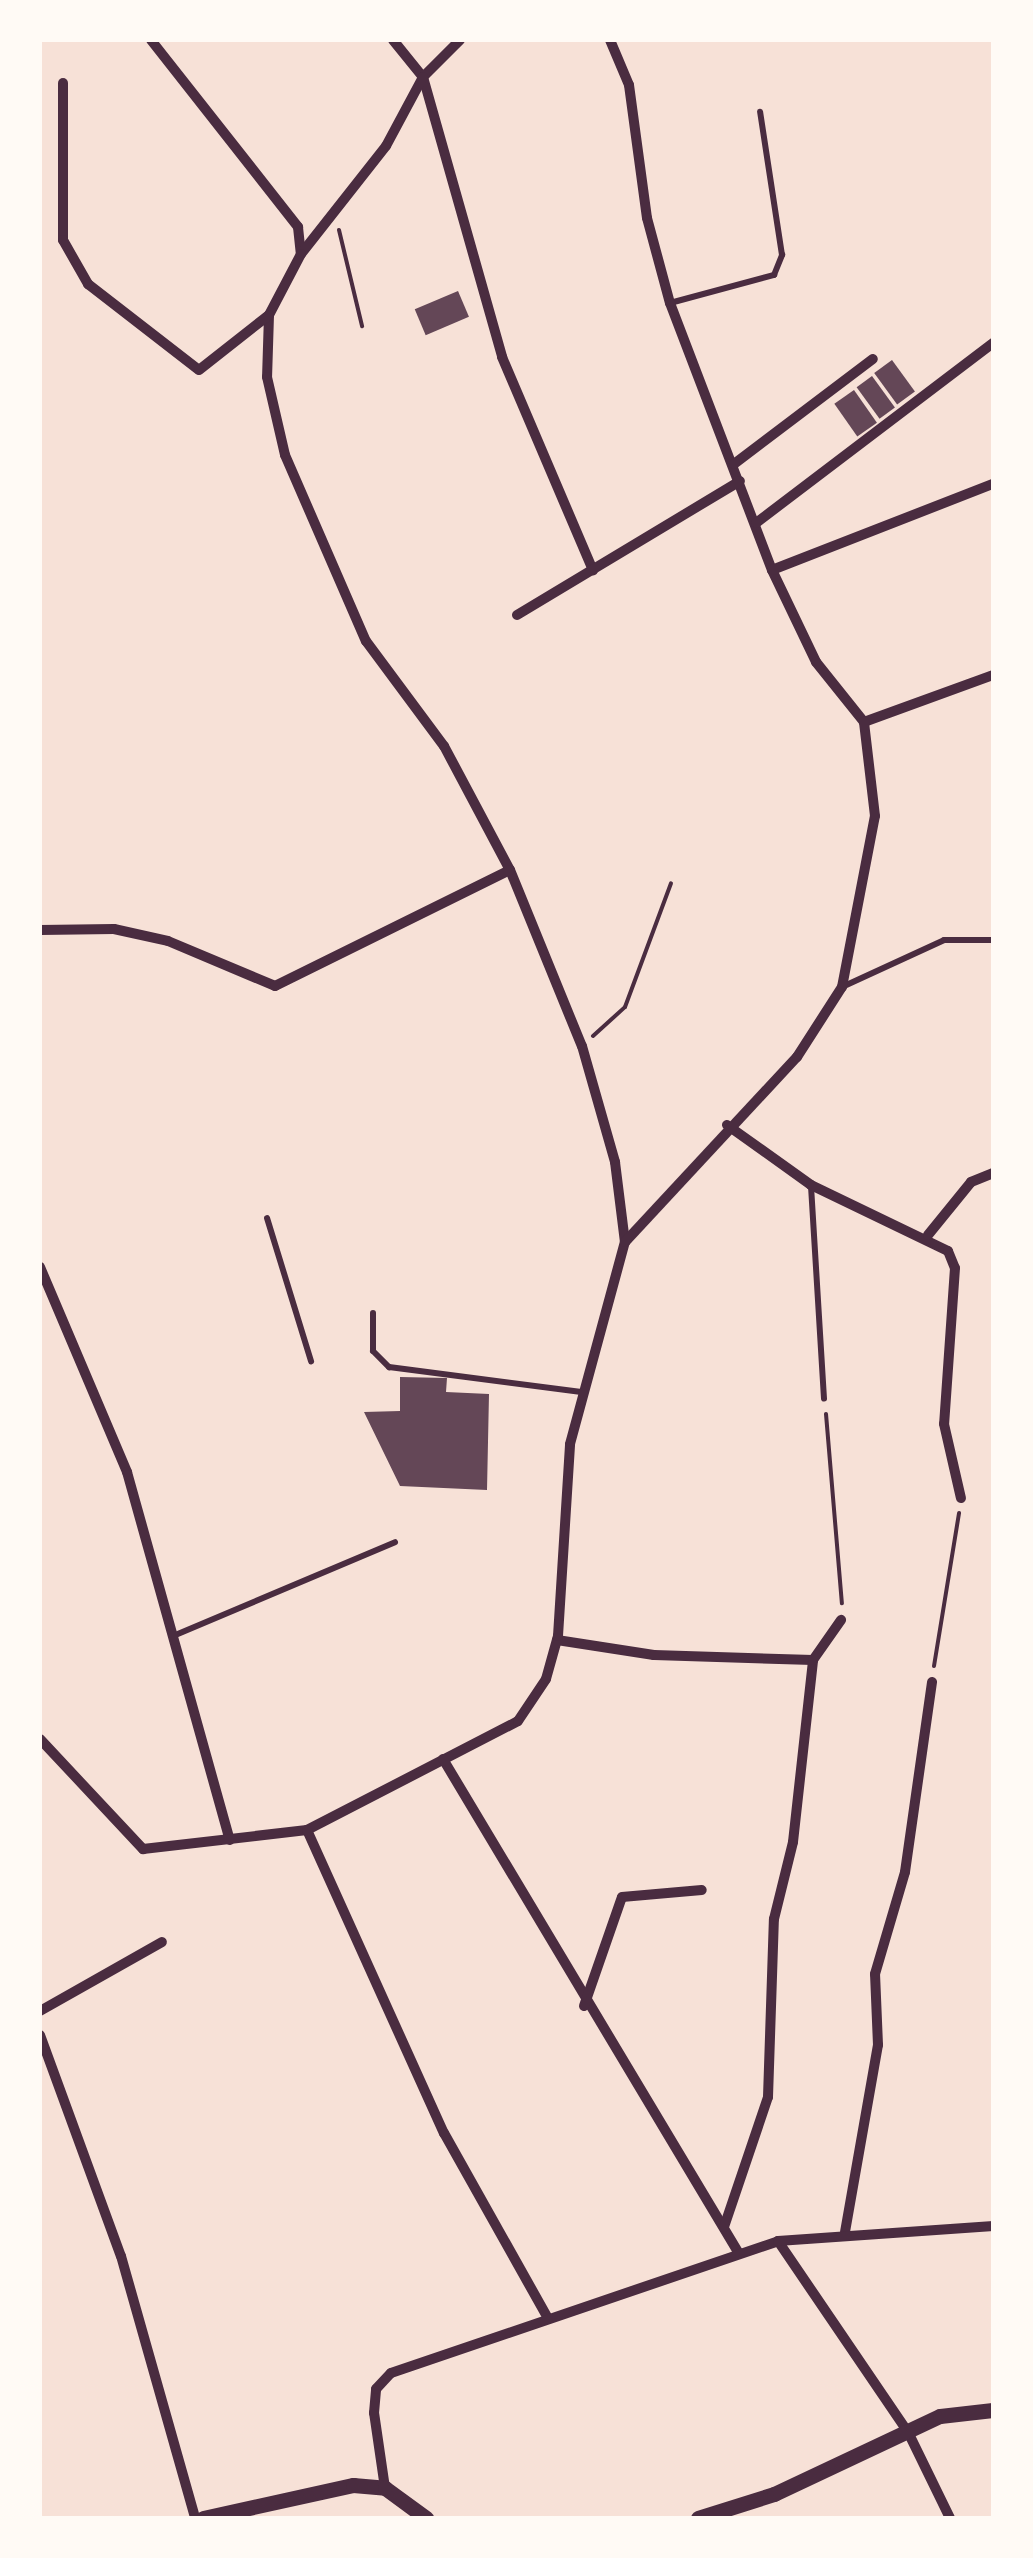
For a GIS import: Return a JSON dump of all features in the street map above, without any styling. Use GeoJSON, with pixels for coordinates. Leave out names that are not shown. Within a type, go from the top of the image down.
{"type":"FeatureCollection","features":[{"type":"Feature","properties":{"kind":"street"},"geometry":{"type":"LineString","coordinates":[[152,40],[298,228],[301,254]]}},
{"type":"Feature","properties":{"kind":"street"},"geometry":{"type":"LineString","coordinates":[[393,40],[424,76],[502,357],[593,570]]}},
{"type":"Feature","properties":{"kind":"street"},"geometry":{"type":"LineString","coordinates":[[62,83],[63,240],[88,284],[199,370],[269,315],[301,254],[335,216],[424,76],[460,40]]}},
{"type":"Feature","properties":{"kind":"street"},"geometry":{"type":"LineString","coordinates":[[610,40],[629,84],[647,218],[670,303],[772,570],[816,662],[864,722],[874,816],[842,987],[797,1057],[727,1125],[625,1242]]}},
{"type":"Feature","properties":{"kind":"street"},"geometry":{"type":"LineString","coordinates":[[40,1739],[143,1849],[307,1830],[518,1721],[557,1640],[581,1392],[625,1242],[615,1162],[582,1046],[510,870],[444,746],[366,641],[318,534],[267,376],[269,315]]}},
{"type":"Feature","properties":{"kind":"street"},"geometry":{"type":"LineString","coordinates":[[756,523],[993,343]]}},
{"type":"Feature","properties":{"kind":"street"},"geometry":{"type":"LineString","coordinates":[[734,464],[873,360]]}},
{"type":"Feature","properties":{"kind":"street"},"geometry":{"type":"LineString","coordinates":[[517,616],[740,481]]}},
{"type":"Feature","properties":{"kind":"street"},"geometry":{"type":"LineString","coordinates":[[772,570],[993,484]]}},
{"type":"Feature","properties":{"kind":"street"},"geometry":{"type":"LineString","coordinates":[[864,722],[993,675]]}},
{"type":"Feature","properties":{"kind":"street"},"geometry":{"type":"LineString","coordinates":[[40,930],[114,929],[168,941],[275,986],[510,870]]}},
{"type":"Feature","properties":{"kind":"street"},"geometry":{"type":"LineString","coordinates":[[727,1125],[811,1185],[928,1235],[956,1268],[944,1424],[961,1498]]}},
{"type":"Feature","properties":{"kind":"street"},"geometry":{"type":"LineString","coordinates":[[928,1235],[971,1182],[993,1172]]}},
{"type":"Feature","properties":{"kind":"street"},"geometry":{"type":"LineString","coordinates":[[40,1267],[127,1472],[230,1840]]}},
{"type":"Feature","properties":{"kind":"street"},"geometry":{"type":"LineString","coordinates":[[724,2227],[768,2097],[774,1920],[793,1842],[812,1660],[841,1620]]}},
{"type":"Feature","properties":{"kind":"street"},"geometry":{"type":"LineString","coordinates":[[557,1640],[654,1656],[812,1660]]}},
{"type":"Feature","properties":{"kind":"street"},"geometry":{"type":"LineString","coordinates":[[846,2232],[878,2044],[875,1974],[905,1872],[932,1682]]}},
{"type":"Feature","properties":{"kind":"street"},"geometry":{"type":"LineString","coordinates":[[443,1759],[584,2006],[738,2252]]}},
{"type":"Feature","properties":{"kind":"street"},"geometry":{"type":"LineString","coordinates":[[307,1830],[444,2134],[548,2318]]}},
{"type":"Feature","properties":{"kind":"street"},"geometry":{"type":"LineString","coordinates":[[584,2006],[622,1897],[702,1890]]}},
{"type":"Feature","properties":{"kind":"street"},"geometry":{"type":"LineString","coordinates":[[40,2011],[162,1942]]}},
{"type":"Feature","properties":{"kind":"street"},"geometry":{"type":"LineString","coordinates":[[40,2034],[121,2256],[195,2518]]}},
{"type":"Feature","properties":{"kind":"street"},"geometry":{"type":"LineString","coordinates":[[385,2488],[374,2413],[376,2389],[391,2373],[778,2240],[846,2232],[993,2226]]}},
{"type":"Feature","properties":{"kind":"street"},"geometry":{"type":"LineString","coordinates":[[778,2240],[908,2432],[950,2518]]}},
{"type":"Feature","properties":{"kind":"street"},"geometry":{"type":"LineString","coordinates":[[698,2518],[774,2494],[940,2416],[993,2410]]}},
{"type":"Feature","properties":{"kind":"street"},"geometry":{"type":"LineString","coordinates":[[203,2518],[336,2488],[385,2488],[426,2518]]}},
{"type":"Feature","properties":{"kind":"lane"},"geometry":{"type":"LineString","coordinates":[[670,303],[774,275],[782,255],[760,112]]}},
{"type":"Feature","properties":{"kind":"lane"},"geometry":{"type":"LineString","coordinates":[[842,987],[944,940],[993,940]]}},
{"type":"Feature","properties":{"kind":"lane"},"geometry":{"type":"LineString","coordinates":[[811,1185],[824,1399]]}},
{"type":"Feature","properties":{"kind":"lane"},"geometry":{"type":"LineString","coordinates":[[267,1218],[312,1360]]}},
{"type":"Feature","properties":{"kind":"lane"},"geometry":{"type":"LineString","coordinates":[[373,1313],[373,1351],[388,1367],[581,1392]]}},
{"type":"Feature","properties":{"kind":"lane"},"geometry":{"type":"LineString","coordinates":[[173,1636],[395,1542]]}},
{"type":"Feature","properties":{"kind":"path"},"geometry":{"type":"LineString","coordinates":[[335,216],[362,326]]}},
{"type":"Feature","properties":{"kind":"path"},"geometry":{"type":"LineString","coordinates":[[582,1046],[625,1007],[671,883]]}},
{"type":"Feature","properties":{"kind":"path"},"geometry":{"type":"LineString","coordinates":[[824,1399],[841,1620]]}},
{"type":"Feature","properties":{"kind":"path"},"geometry":{"type":"LineString","coordinates":[[932,1682],[961,1498]]}},
{"type":"Feature","properties":{"kind":"building"},"geometry":{"type":"Polygon","coordinates":[[[458,291],[469,317],[426,335],[415,309],[458,291]]]}},
{"type":"Feature","properties":{"kind":"building"},"geometry":{"type":"Polygon","coordinates":[[[892,360],[915,392],[897,404],[874,373],[892,360]]]}},
{"type":"Feature","properties":{"kind":"building"},"geometry":{"type":"Polygon","coordinates":[[[872,376],[895,408],[880,419],[857,387],[872,376]]]}},
{"type":"Feature","properties":{"kind":"building"},"geometry":{"type":"Polygon","coordinates":[[[854,390],[877,423],[857,437],[834,404],[854,390]]]}},
{"type":"Feature","properties":{"kind":"building"},"geometry":{"type":"Polygon","coordinates":[[[400,1377],[447,1378],[446,1392],[489,1394],[487,1490],[400,1486],[364,1412],[400,1411],[400,1377]]]}}]}
